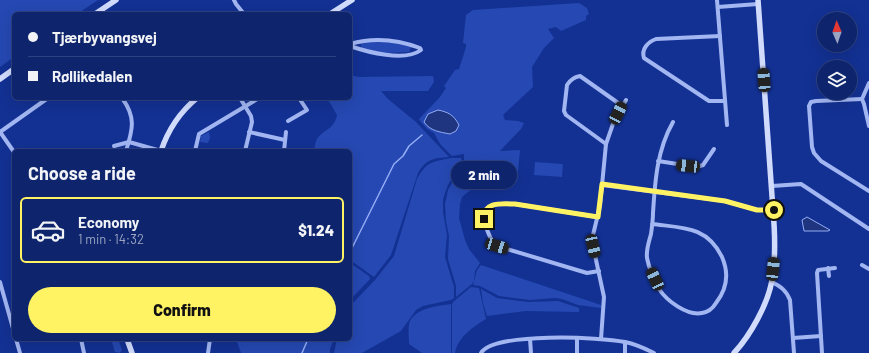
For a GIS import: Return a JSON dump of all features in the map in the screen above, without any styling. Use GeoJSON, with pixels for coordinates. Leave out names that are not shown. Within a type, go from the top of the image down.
{"type":"FeatureCollection","features":[{"type":"Feature","properties":{"kind":"street"},"geometry":{"type":"LineString","coordinates":[[98,12],[116,0]]}},
{"type":"Feature","properties":{"kind":"street"},"geometry":{"type":"LineString","coordinates":[[234,0],[242,12]]}},
{"type":"Feature","properties":{"kind":"street"},"geometry":{"type":"LineString","coordinates":[[333,12],[352,0]]}},
{"type":"Feature","properties":{"kind":"street"},"geometry":{"type":"LineString","coordinates":[[717,0],[727,125]]}},
{"type":"Feature","properties":{"kind":"street"},"geometry":{"type":"LineString","coordinates":[[718,7],[758,2],[774,210],[775,242],[772,282],[763,308],[754,326],[734,353]]}},
{"type":"Feature","properties":{"kind":"street"},"geometry":{"type":"LineString","coordinates":[[720,36],[656,39],[651,41],[643,51],[643,55],[644,58],[709,101],[725,101]]}},
{"type":"Feature","properties":{"kind":"street"},"geometry":{"type":"LineString","coordinates":[[352,44],[368,40],[387,40],[412,45],[420,48],[421,50],[416,53],[386,55],[369,52],[352,46]]}},
{"type":"Feature","properties":{"kind":"street"},"geometry":{"type":"LineString","coordinates":[[0,79],[12,70]]}},
{"type":"Feature","properties":{"kind":"street"},"geometry":{"type":"LineString","coordinates":[[606,144],[566,115],[564,111],[567,85],[569,82],[580,76],[621,105]]}},
{"type":"Feature","properties":{"kind":"street"},"geometry":{"type":"LineString","coordinates":[[869,83],[862,99],[869,126]]}},
{"type":"Feature","properties":{"kind":"street"},"geometry":{"type":"LineString","coordinates":[[862,99],[816,101],[811,102],[809,106],[812,140],[814,153],[816,156],[869,191]]}},
{"type":"Feature","properties":{"kind":"street"},"geometry":{"type":"LineString","coordinates":[[12,149],[0,132],[45,100]]}},
{"type":"Feature","properties":{"kind":"street"},"geometry":{"type":"LineString","coordinates":[[123,100],[128,107],[132,126],[127,149]]}},
{"type":"Feature","properties":{"kind":"street"},"geometry":{"type":"LineString","coordinates":[[162,149],[167,135],[174,124],[195,100]]}},
{"type":"Feature","properties":{"kind":"street"},"geometry":{"type":"LineString","coordinates":[[241,100],[251,116],[252,122],[245,149]]}},
{"type":"Feature","properties":{"kind":"street"},"geometry":{"type":"LineString","coordinates":[[195,149],[199,134],[256,100]]}},
{"type":"Feature","properties":{"kind":"street"},"geometry":{"type":"LineString","coordinates":[[288,121],[307,110],[300,100]]}},
{"type":"Feature","properties":{"kind":"street"},"geometry":{"type":"LineString","coordinates":[[601,339],[604,305],[593,246],[593,235],[598,217],[606,144],[621,105],[626,100]]}},
{"type":"Feature","properties":{"kind":"street"},"geometry":{"type":"LineString","coordinates":[[652,224],[699,232],[707,237],[717,247],[724,262],[726,274],[725,287],[712,308],[704,313],[698,314],[686,311],[671,302],[659,289],[650,269],[647,256],[652,224],[658,161],[665,136],[673,122]]}},
{"type":"Feature","properties":{"kind":"street"},"geometry":{"type":"LineString","coordinates":[[249,132],[285,140]]}},
{"type":"Feature","properties":{"kind":"street"},"geometry":{"type":"LineString","coordinates":[[284,149],[286,132]]}},
{"type":"Feature","properties":{"kind":"street"},"geometry":{"type":"LineString","coordinates":[[114,146],[129,142],[154,149]]}},
{"type":"Feature","properties":{"kind":"street"},"geometry":{"type":"LineString","coordinates":[[658,161],[698,167],[703,165],[714,149]]}},
{"type":"Feature","properties":{"kind":"street"},"geometry":{"type":"LineString","coordinates":[[602,184],[725,201],[757,210],[774,210]]}},
{"type":"Feature","properties":{"kind":"street"},"geometry":{"type":"LineString","coordinates":[[772,186],[801,184],[869,228]]}},
{"type":"Feature","properties":{"kind":"street"},"geometry":{"type":"LineString","coordinates":[[598,217],[515,204],[490,206],[486,209],[484,214],[484,219],[491,241],[497,246],[587,273],[598,271]]}},
{"type":"Feature","properties":{"kind":"street"},"geometry":{"type":"LineString","coordinates":[[862,265],[869,269]]}},
{"type":"Feature","properties":{"kind":"street"},"geometry":{"type":"LineString","coordinates":[[828,268],[829,276]]}},
{"type":"Feature","properties":{"kind":"street"},"geometry":{"type":"LineString","coordinates":[[822,353],[817,273],[818,270],[836,268]]}},
{"type":"Feature","properties":{"kind":"street"},"geometry":{"type":"LineString","coordinates":[[0,282],[12,325]]}},
{"type":"Feature","properties":{"kind":"street"},"geometry":{"type":"LineString","coordinates":[[772,282],[782,287],[790,300],[794,353]]}},
{"type":"Feature","properties":{"kind":"street"},"geometry":{"type":"LineString","coordinates":[[793,338],[821,336]]}},
{"type":"Feature","properties":{"kind":"street"},"geometry":{"type":"LineString","coordinates":[[576,338],[577,353]]}},
{"type":"Feature","properties":{"kind":"street"},"geometry":{"type":"LineString","coordinates":[[481,353],[486,347],[495,343],[530,339],[576,338],[625,342],[639,346],[654,353]]}},
{"type":"Feature","properties":{"kind":"street"},"geometry":{"type":"LineString","coordinates":[[530,339],[530,353]]}},
{"type":"Feature","properties":{"kind":"street"},"geometry":{"type":"LineString","coordinates":[[17,341],[20,353]]}},
{"type":"Feature","properties":{"kind":"street"},"geometry":{"type":"LineString","coordinates":[[81,341],[84,353]]}},
{"type":"Feature","properties":{"kind":"street"},"geometry":{"type":"LineString","coordinates":[[128,341],[132,353]]}},
{"type":"Feature","properties":{"kind":"street"},"geometry":{"type":"LineString","coordinates":[[208,353],[210,341]]}},
{"type":"Feature","properties":{"kind":"street"},"geometry":{"type":"LineString","coordinates":[[625,342],[625,353]]}},
{"type":"Feature","properties":{"kind":"shaded area"},"geometry":{"type":"Polygon","coordinates":[[[0,0],[98,0],[80,12],[12,12],[12,58],[0,67],[0,0]]]}},
{"type":"Feature","properties":{"kind":"shaded area"},"geometry":{"type":"Polygon","coordinates":[[[579,3],[587,8],[589,14],[586,16],[586,20],[561,31],[556,27],[548,29],[554,38],[544,48],[532,67],[533,87],[503,115],[505,120],[524,123],[521,129],[500,151],[520,150],[517,182],[491,181],[478,184],[462,197],[459,218],[465,240],[469,249],[480,263],[475,271],[474,281],[472,284],[456,297],[456,286],[448,259],[449,236],[445,204],[448,190],[464,163],[464,154],[452,156],[440,144],[434,133],[427,129],[419,119],[440,97],[446,88],[444,86],[455,70],[459,69],[466,47],[466,44],[463,43],[466,15],[473,10],[579,3]]]}},
{"type":"Feature","properties":{"kind":"shaded area"},"geometry":{"type":"Polygon","coordinates":[[[374,41],[390,42],[411,47],[409,52],[386,53],[361,48],[361,43],[374,41]]]}},
{"type":"Feature","properties":{"kind":"shaded area"},"geometry":{"type":"Polygon","coordinates":[[[352,75],[359,77],[433,76],[434,82],[428,91],[381,91],[388,99],[416,122],[449,157],[431,160],[421,168],[418,173],[391,255],[374,277],[352,261],[352,149],[314,149],[317,139],[334,124],[337,115],[328,100],[352,100],[352,75]]]}},
{"type":"Feature","properties":{"kind":"shaded area"},"geometry":{"type":"Polygon","coordinates":[[[438,110],[453,116],[459,125],[456,131],[450,134],[443,133],[426,125],[424,122],[428,114],[438,110]]]}},
{"type":"Feature","properties":{"kind":"shaded area"},"geometry":{"type":"Polygon","coordinates":[[[209,132],[210,138],[208,143],[200,142],[201,136],[209,132]]]}},
{"type":"Feature","properties":{"kind":"shaded area"},"geometry":{"type":"Polygon","coordinates":[[[461,158],[462,161],[448,185],[443,199],[443,212],[447,235],[445,257],[454,287],[454,298],[423,306],[416,310],[401,331],[362,353],[334,353],[337,341],[352,341],[352,304],[375,280],[394,256],[417,179],[427,166],[439,160],[461,158]]]}},
{"type":"Feature","properties":{"kind":"shaded area"},"geometry":{"type":"Polygon","coordinates":[[[535,162],[563,164],[562,177],[534,175],[535,162]]]}},
{"type":"Feature","properties":{"kind":"shaded area"},"geometry":{"type":"Polygon","coordinates":[[[807,217],[830,230],[804,231],[802,220],[807,217]]]}},
{"type":"Feature","properties":{"kind":"shaded area"},"geometry":{"type":"Polygon","coordinates":[[[352,264],[369,276],[370,279],[352,298],[352,264]]]}},
{"type":"Feature","properties":{"kind":"shaded area"},"geometry":{"type":"Polygon","coordinates":[[[481,265],[601,305],[601,308],[578,305],[555,298],[530,300],[499,296],[480,286],[473,285],[477,270],[481,265]]]}},
{"type":"Feature","properties":{"kind":"shaded area"},"geometry":{"type":"Polygon","coordinates":[[[471,287],[479,288],[486,319],[476,325],[463,337],[459,342],[455,353],[452,353],[452,304],[471,287]]]}},
{"type":"Feature","properties":{"kind":"shaded area"},"geometry":{"type":"Polygon","coordinates":[[[481,289],[497,298],[528,302],[558,301],[579,308],[579,312],[526,311],[487,316],[481,289]]]}},
{"type":"Feature","properties":{"kind":"shaded area"},"geometry":{"type":"Polygon","coordinates":[[[451,304],[451,353],[422,353],[409,344],[409,324],[415,314],[427,309],[451,304]]]}},
{"type":"Feature","properties":{"kind":"shaded area"},"geometry":{"type":"Polygon","coordinates":[[[112,341],[119,341],[122,350],[120,353],[115,352],[112,341]]]}},
{"type":"Feature","properties":{"kind":"shaded area"},"geometry":{"type":"Polygon","coordinates":[[[237,341],[333,341],[330,353],[241,353],[237,341]]]}},
{"type":"Feature","properties":{"kind":"waterway"},"geometry":{"type":"LineString","coordinates":[[352,248],[394,164],[403,156],[409,146],[422,135]]}},
{"type":"Feature","properties":{"kind":"waterway"},"geometry":{"type":"LineString","coordinates":[[302,353],[307,341]]}},
{"type":"Feature","properties":{"kind":"route"},"geometry":{"type":"LineString","coordinates":[[484,219],[486,209],[490,206],[502,204],[515,204],[598,217],[602,184],[725,201],[757,210],[774,210]]}}]}
